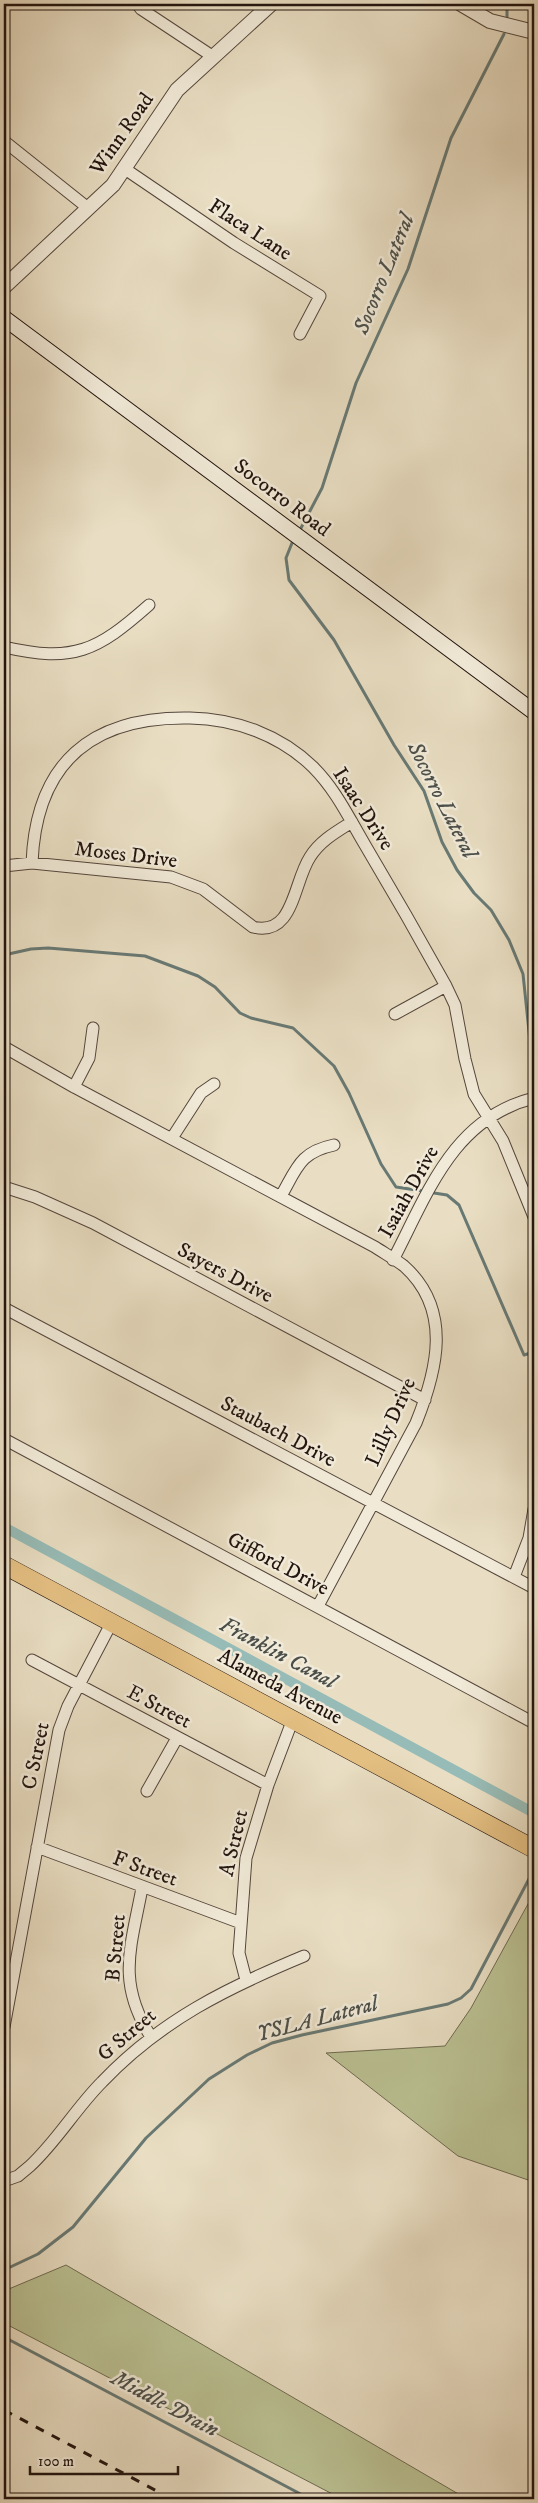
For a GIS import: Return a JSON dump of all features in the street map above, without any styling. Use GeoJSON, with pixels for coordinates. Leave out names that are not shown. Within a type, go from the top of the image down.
{"type":"FeatureCollection","features":[{"type":"Feature","properties":{"kind":"main road","name":"Socorro Road"},"geometry":{"type":"LineString","coordinates":[[4,318],[534,712]]}},
{"type":"Feature","properties":{"kind":"main road","name":"Alameda Avenue"},"geometry":{"type":"LineString","coordinates":[[4,1565],[534,1850]]}},
{"type":"Feature","properties":{"kind":"street"},"geometry":{"type":"LineString","coordinates":[[137,4],[141,9],[212,56]]}},
{"type":"Feature","properties":{"kind":"street","name":"Winn Road"},"geometry":{"type":"LineString","coordinates":[[4,287],[113,185],[177,90],[271,4]]}},
{"type":"Feature","properties":{"kind":"street"},"geometry":{"type":"LineString","coordinates":[[461,4],[490,21],[534,32]]}},
{"type":"Feature","properties":{"kind":"street"},"geometry":{"type":"LineString","coordinates":[[4,141],[88,208]]}},
{"type":"Feature","properties":{"kind":"street","name":"Flaca Lane"},"geometry":{"type":"LineString","coordinates":[[125,169],[234,243],[320,296],[300,334]]}},
{"type":"Feature","properties":{"kind":"street"},"geometry":{"type":"LineString","coordinates":[[4,647],[27,651],[77,653],[107,640],[149,605]]}},
{"type":"Feature","properties":{"kind":"street","name":"Isaac Drive"},"geometry":{"type":"LineString","coordinates":[[32,863],[37,816],[52,783],[73,755],[97,736],[109,731],[128,724],[163,718],[229,722],[261,732],[298,753],[331,787],[446,986],[455,1004],[469,1080],[474,1094],[503,1141],[534,1217]]}},
{"type":"Feature","properties":{"kind":"street","name":"Moses Drive"},"geometry":{"type":"LineString","coordinates":[[4,866],[32,863],[171,877],[203,889],[245,921],[263,929],[272,928],[283,921],[311,855],[328,837],[352,822]]}},
{"type":"Feature","properties":{"kind":"street"},"geometry":{"type":"LineString","coordinates":[[395,1014],[446,986]]}},
{"type":"Feature","properties":{"kind":"street"},"geometry":{"type":"LineString","coordinates":[[74,1087],[89,1058],[93,1028]]}},
{"type":"Feature","properties":{"kind":"street","name":"Lilly Drive"},"geometry":{"type":"LineString","coordinates":[[4,1047],[74,1087],[369,1243],[411,1274],[424,1291],[433,1314],[438,1349],[425,1400],[416,1423],[318,1606]]}},
{"type":"Feature","properties":{"kind":"street"},"geometry":{"type":"LineString","coordinates":[[172,1138],[201,1093],[214,1084]]}},
{"type":"Feature","properties":{"kind":"street","name":"Isaiah Drive"},"geometry":{"type":"LineString","coordinates":[[393,1260],[435,1178],[451,1152],[468,1134],[504,1109],[534,1098]]}},
{"type":"Feature","properties":{"kind":"street"},"geometry":{"type":"LineString","coordinates":[[281,1196],[300,1162],[309,1153],[334,1145]]}},
{"type":"Feature","properties":{"kind":"street","name":"Sayers Drive"},"geometry":{"type":"LineString","coordinates":[[4,1187],[35,1197],[93,1223],[425,1400]]}},
{"type":"Feature","properties":{"kind":"street","name":"Staubach Drive"},"geometry":{"type":"LineString","coordinates":[[4,1308],[534,1588]]}},
{"type":"Feature","properties":{"kind":"street","name":"Gifford Drive"},"geometry":{"type":"LineString","coordinates":[[4,1439],[534,1723]]}},
{"type":"Feature","properties":{"kind":"street"},"geometry":{"type":"LineString","coordinates":[[514,1577],[529,1538],[534,1509]]}},
{"type":"Feature","properties":{"kind":"street","name":"C Street"},"geometry":{"type":"LineString","coordinates":[[4,2027],[59,1730],[63,1717],[112,1622]]}},
{"type":"Feature","properties":{"kind":"street","name":"E Street"},"geometry":{"type":"LineString","coordinates":[[32,1660],[268,1785]]}},
{"type":"Feature","properties":{"kind":"street","name":"A Street"},"geometry":{"type":"LineString","coordinates":[[246,1980],[239,1960],[246,1858],[268,1785],[293,1720]]}},
{"type":"Feature","properties":{"kind":"street"},"geometry":{"type":"LineString","coordinates":[[147,1791],[177,1738]]}},
{"type":"Feature","properties":{"kind":"street","name":"F Street"},"geometry":{"type":"LineString","coordinates":[[37,1848],[241,1923]]}},
{"type":"Feature","properties":{"kind":"street","name":"B Street"},"geometry":{"type":"LineString","coordinates":[[142,1888],[128,1974],[130,1993],[137,2013],[151,2037]]}},
{"type":"Feature","properties":{"kind":"street","name":"G Street"},"geometry":{"type":"LineString","coordinates":[[4,2180],[18,2176],[36,2161],[101,2082],[151,2037],[198,2005],[246,1980],[304,1956]]}},
{"type":"Feature","properties":{"kind":"green space"},"geometry":{"type":"Polygon","coordinates":[[[534,1893],[534,2182],[458,2156],[326,2053],[445,2046],[471,2008],[534,1893]]]}},
{"type":"Feature","properties":{"kind":"green space"},"geometry":{"type":"Polygon","coordinates":[[[66,2265],[467,2499],[342,2499],[4,2323],[4,2291],[66,2265]]]}},
{"type":"Feature","properties":{"kind":"waterway"},"geometry":{"type":"LineString","coordinates":[[507,4],[507,19]]}},
{"type":"Feature","properties":{"kind":"waterway","name":"Socorro Lateral"},"geometry":{"type":"LineString","coordinates":[[301,528],[322,488],[356,383],[408,269],[451,138],[504,34]]}},
{"type":"Feature","properties":{"kind":"waterway","name":"Socorro Lateral"},"geometry":{"type":"LineString","coordinates":[[292,543],[286,558],[289,580],[334,640],[394,745],[424,791],[442,842],[457,870],[474,893],[491,910],[509,940],[523,974],[530,1041],[534,1054]]}},
{"type":"Feature","properties":{"kind":"waterway"},"geometry":{"type":"LineString","coordinates":[[4,955],[31,949],[48,948],[145,956],[198,976],[215,987],[240,1013],[251,1018],[293,1028],[334,1066],[349,1093],[381,1164],[396,1187],[423,1191]]}},
{"type":"Feature","properties":{"kind":"waterway"},"geometry":{"type":"LineString","coordinates":[[434,1193],[447,1195],[459,1205],[524,1355],[534,1352]]}},
{"type":"Feature","properties":{"kind":"waterway","name":"Franklin Canal"},"geometry":{"type":"LineString","coordinates":[[4,1527],[534,1813]]}},
{"type":"Feature","properties":{"kind":"waterway","name":"YSLA Lateral"},"geometry":{"type":"LineString","coordinates":[[4,2270],[38,2254],[73,2227],[146,2138],[209,2079],[247,2055],[272,2043],[302,2035],[448,2004],[461,1998],[471,1989],[530,1877]]}},
{"type":"Feature","properties":{"kind":"waterway","name":"Middle Drain"},"geometry":{"type":"LineString","coordinates":[[4,2337],[310,2499]]}},
{"type":"Feature","properties":{"kind":"railway"},"geometry":{"type":"LineString","coordinates":[[4,2410],[172,2499]]}}]}
